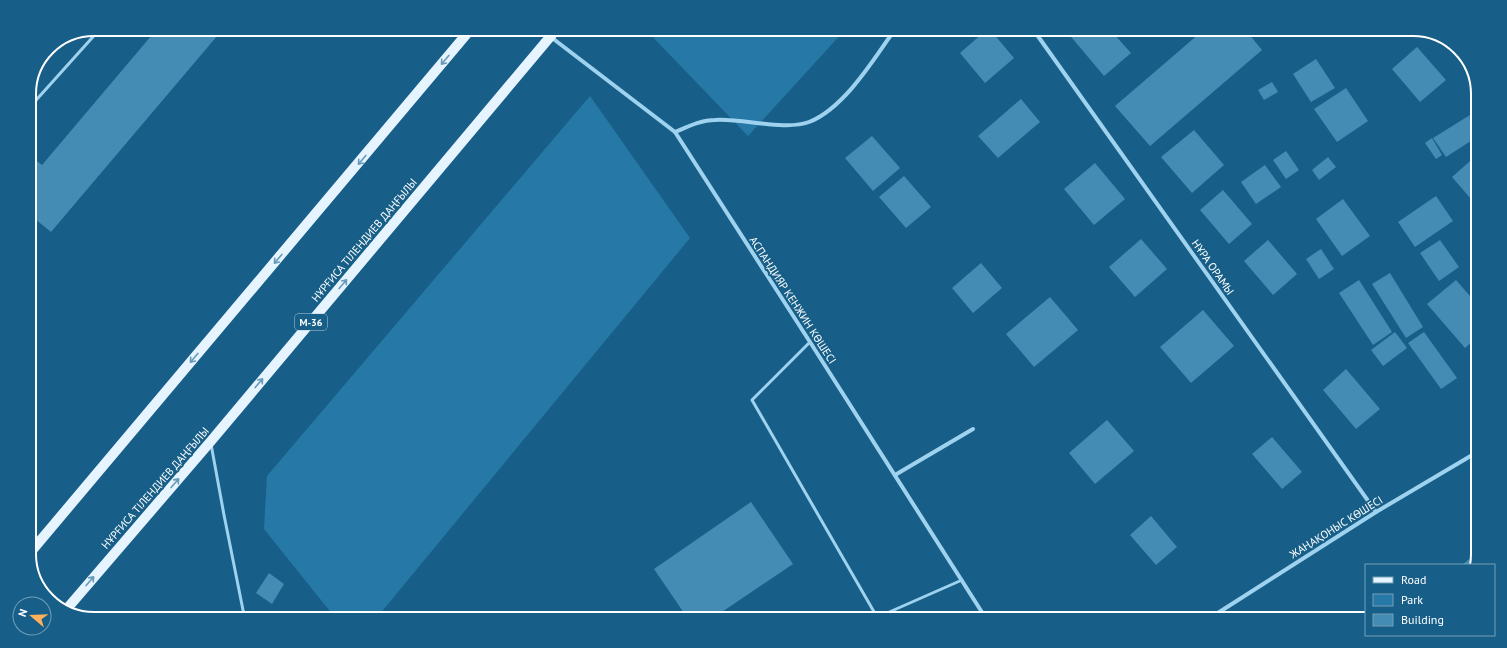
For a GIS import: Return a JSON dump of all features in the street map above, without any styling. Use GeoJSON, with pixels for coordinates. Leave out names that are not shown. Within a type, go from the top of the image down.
{"type":"FeatureCollection","features":[{"type":"Feature","properties":{"kind":"main road"},"geometry":{"type":"LineString","coordinates":[[36,546],[465,36]]}},
{"type":"Feature","properties":{"kind":"main road","name":"НҰРҒИСА ТІЛЕНДИЕВ ДАҢҒЫЛЫ"},"geometry":{"type":"LineString","coordinates":[[69,606],[211,441],[548,36]]}},
{"type":"Feature","properties":{"kind":"street","name":"АСПАНДИЯР КЕНЖИН КӨШЕСІ"},"geometry":{"type":"LineString","coordinates":[[554,36],[675,132],[981,612]]}},
{"type":"Feature","properties":{"kind":"street"},"geometry":{"type":"LineString","coordinates":[[675,132],[695,124],[714,120],[792,125],[808,122],[825,114],[850,90],[890,36]]}},
{"type":"Feature","properties":{"kind":"street","name":"НҰРА ОРАМЫ"},"geometry":{"type":"LineString","coordinates":[[1038,36],[1376,512]]}},
{"type":"Feature","properties":{"kind":"street"},"geometry":{"type":"LineString","coordinates":[[895,475],[973,429]]}},
{"type":"Feature","properties":{"kind":"street","name":"ЖАҢАҚОНЫС КӨШЕСІ"},"geometry":{"type":"LineString","coordinates":[[1219,612],[1376,512],[1471,456]]}},
{"type":"Feature","properties":{"kind":"lane"},"geometry":{"type":"LineString","coordinates":[[36,100],[94,36]]}},
{"type":"Feature","properties":{"kind":"lane"},"geometry":{"type":"LineString","coordinates":[[810,342],[752,400],[874,612]]}},
{"type":"Feature","properties":{"kind":"lane"},"geometry":{"type":"LineString","coordinates":[[211,441],[243,612]]}},
{"type":"Feature","properties":{"kind":"lane"},"geometry":{"type":"LineString","coordinates":[[888,612],[962,580]]}},
{"type":"Feature","properties":{"kind":"green space"},"geometry":{"type":"Polygon","coordinates":[[[652,36],[839,36],[748,136],[652,36]]]}},
{"type":"Feature","properties":{"kind":"green space"},"geometry":{"type":"Polygon","coordinates":[[[590,96],[690,238],[381,612],[331,612],[264,529],[267,476],[590,96]]]}},
{"type":"Feature","properties":{"kind":"building"},"geometry":{"type":"Polygon","coordinates":[[[151,36],[217,36],[51,232],[36,220],[36,160],[42,165],[151,36]]]}},
{"type":"Feature","properties":{"kind":"building"},"geometry":{"type":"Polygon","coordinates":[[[979,36],[995,36],[1014,58],[985,83],[960,53],[979,36]]]}},
{"type":"Feature","properties":{"kind":"building"},"geometry":{"type":"Polygon","coordinates":[[[1070,36],[1116,36],[1131,53],[1104,76],[1070,36]]]}},
{"type":"Feature","properties":{"kind":"building"},"geometry":{"type":"Polygon","coordinates":[[[1197,36],[1250,36],[1262,50],[1150,146],[1115,106],[1197,36]]]}},
{"type":"Feature","properties":{"kind":"building"},"geometry":{"type":"Polygon","coordinates":[[[1417,47],[1446,80],[1420,102],[1392,69],[1417,47]]]}},
{"type":"Feature","properties":{"kind":"building"},"geometry":{"type":"Polygon","coordinates":[[[1316,59],[1335,88],[1311,102],[1293,74],[1316,59]]]}},
{"type":"Feature","properties":{"kind":"building"},"geometry":{"type":"Polygon","coordinates":[[[1272,82],[1278,92],[1264,100],[1258,90],[1272,82]]]}},
{"type":"Feature","properties":{"kind":"building"},"geometry":{"type":"Polygon","coordinates":[[[1346,88],[1368,121],[1337,142],[1314,109],[1346,88]]]}},
{"type":"Feature","properties":{"kind":"building"},"geometry":{"type":"Polygon","coordinates":[[[1021,99],[1040,122],[998,158],[978,136],[1021,99]]]}},
{"type":"Feature","properties":{"kind":"building"},"geometry":{"type":"Polygon","coordinates":[[[1471,114],[1471,141],[1446,157],[1433,138],[1471,114]]]}},
{"type":"Feature","properties":{"kind":"building"},"geometry":{"type":"Polygon","coordinates":[[[1194,130],[1224,165],[1192,193],[1161,157],[1194,130]]]}},
{"type":"Feature","properties":{"kind":"building"},"geometry":{"type":"Polygon","coordinates":[[[872,136],[900,168],[873,191],[845,158],[872,136]]]}},
{"type":"Feature","properties":{"kind":"building"},"geometry":{"type":"Polygon","coordinates":[[[1432,138],[1442,155],[1436,159],[1425,143],[1432,138]]]}},
{"type":"Feature","properties":{"kind":"building"},"geometry":{"type":"Polygon","coordinates":[[[1286,151],[1299,170],[1286,179],[1273,160],[1286,151]]]}},
{"type":"Feature","properties":{"kind":"building"},"geometry":{"type":"Polygon","coordinates":[[[1328,157],[1336,167],[1319,180],[1312,170],[1328,157]]]}},
{"type":"Feature","properties":{"kind":"building"},"geometry":{"type":"Polygon","coordinates":[[[1471,160],[1471,199],[1452,177],[1471,160]]]}},
{"type":"Feature","properties":{"kind":"building"},"geometry":{"type":"Polygon","coordinates":[[[1095,163],[1125,199],[1094,225],[1064,189],[1095,163]]]}},
{"type":"Feature","properties":{"kind":"building"},"geometry":{"type":"Polygon","coordinates":[[[1265,165],[1281,187],[1256,204],[1241,182],[1265,165]]]}},
{"type":"Feature","properties":{"kind":"building"},"geometry":{"type":"Polygon","coordinates":[[[904,176],[931,207],[906,228],[879,197],[904,176]]]}},
{"type":"Feature","properties":{"kind":"building"},"geometry":{"type":"Polygon","coordinates":[[[1223,190],[1252,224],[1229,244],[1200,210],[1223,190]]]}},
{"type":"Feature","properties":{"kind":"building"},"geometry":{"type":"Polygon","coordinates":[[[1436,196],[1453,221],[1415,247],[1398,222],[1436,196]]]}},
{"type":"Feature","properties":{"kind":"building"},"geometry":{"type":"Polygon","coordinates":[[[1343,199],[1370,236],[1342,256],[1316,219],[1343,199]]]}},
{"type":"Feature","properties":{"kind":"building"},"geometry":{"type":"Polygon","coordinates":[[[1141,239],[1167,269],[1135,297],[1109,267],[1141,239]]]}},
{"type":"Feature","properties":{"kind":"building"},"geometry":{"type":"Polygon","coordinates":[[[1268,240],[1297,274],[1273,295],[1244,261],[1268,240]]]}},
{"type":"Feature","properties":{"kind":"building"},"geometry":{"type":"Polygon","coordinates":[[[1440,240],[1459,267],[1439,281],[1420,253],[1440,240]]]}},
{"type":"Feature","properties":{"kind":"building"},"geometry":{"type":"Polygon","coordinates":[[[1321,249],[1334,269],[1319,279],[1306,259],[1321,249]]]}},
{"type":"Feature","properties":{"kind":"building"},"geometry":{"type":"Polygon","coordinates":[[[981,263],[1002,288],[973,313],[952,288],[981,263]]]}},
{"type":"Feature","properties":{"kind":"building"},"geometry":{"type":"Polygon","coordinates":[[[1390,273],[1423,327],[1406,338],[1372,284],[1390,273]]]}},
{"type":"Feature","properties":{"kind":"building"},"geometry":{"type":"Polygon","coordinates":[[[1359,280],[1392,332],[1373,345],[1339,293],[1359,280]]]}},
{"type":"Feature","properties":{"kind":"building"},"geometry":{"type":"Polygon","coordinates":[[[1456,280],[1471,297],[1471,343],[1465,348],[1427,304],[1456,280]]]}},
{"type":"Feature","properties":{"kind":"building"},"geometry":{"type":"Polygon","coordinates":[[[1050,297],[1078,330],[1034,367],[1006,334],[1050,297]]]}},
{"type":"Feature","properties":{"kind":"building"},"geometry":{"type":"Polygon","coordinates":[[[1203,310],[1234,346],[1191,383],[1160,347],[1203,310]]]}},
{"type":"Feature","properties":{"kind":"building"},"geometry":{"type":"Polygon","coordinates":[[[1395,332],[1407,348],[1383,366],[1371,350],[1395,332]]]}},
{"type":"Feature","properties":{"kind":"building"},"geometry":{"type":"Polygon","coordinates":[[[1424,332],[1457,378],[1441,389],[1408,343],[1424,332]]]}},
{"type":"Feature","properties":{"kind":"building"},"geometry":{"type":"Polygon","coordinates":[[[1346,369],[1380,409],[1356,429],[1323,390],[1346,369]]]}},
{"type":"Feature","properties":{"kind":"building"},"geometry":{"type":"Polygon","coordinates":[[[1107,420],[1134,451],[1095,484],[1069,453],[1107,420]]]}},
{"type":"Feature","properties":{"kind":"building"},"geometry":{"type":"Polygon","coordinates":[[[1272,437],[1302,472],[1282,489],[1252,454],[1272,437]]]}},
{"type":"Feature","properties":{"kind":"building"},"geometry":{"type":"Polygon","coordinates":[[[751,502],[793,564],[722,612],[683,612],[654,569],[751,502]]]}},
{"type":"Feature","properties":{"kind":"building"},"geometry":{"type":"Polygon","coordinates":[[[1151,516],[1177,547],[1156,565],[1130,535],[1151,516]]]}},
{"type":"Feature","properties":{"kind":"building"},"geometry":{"type":"Polygon","coordinates":[[[1471,558],[1470,564],[1463,564],[1471,558]]]}},
{"type":"Feature","properties":{"kind":"building"},"geometry":{"type":"Polygon","coordinates":[[[269,573],[284,584],[272,604],[256,593],[269,573]]]}}]}
